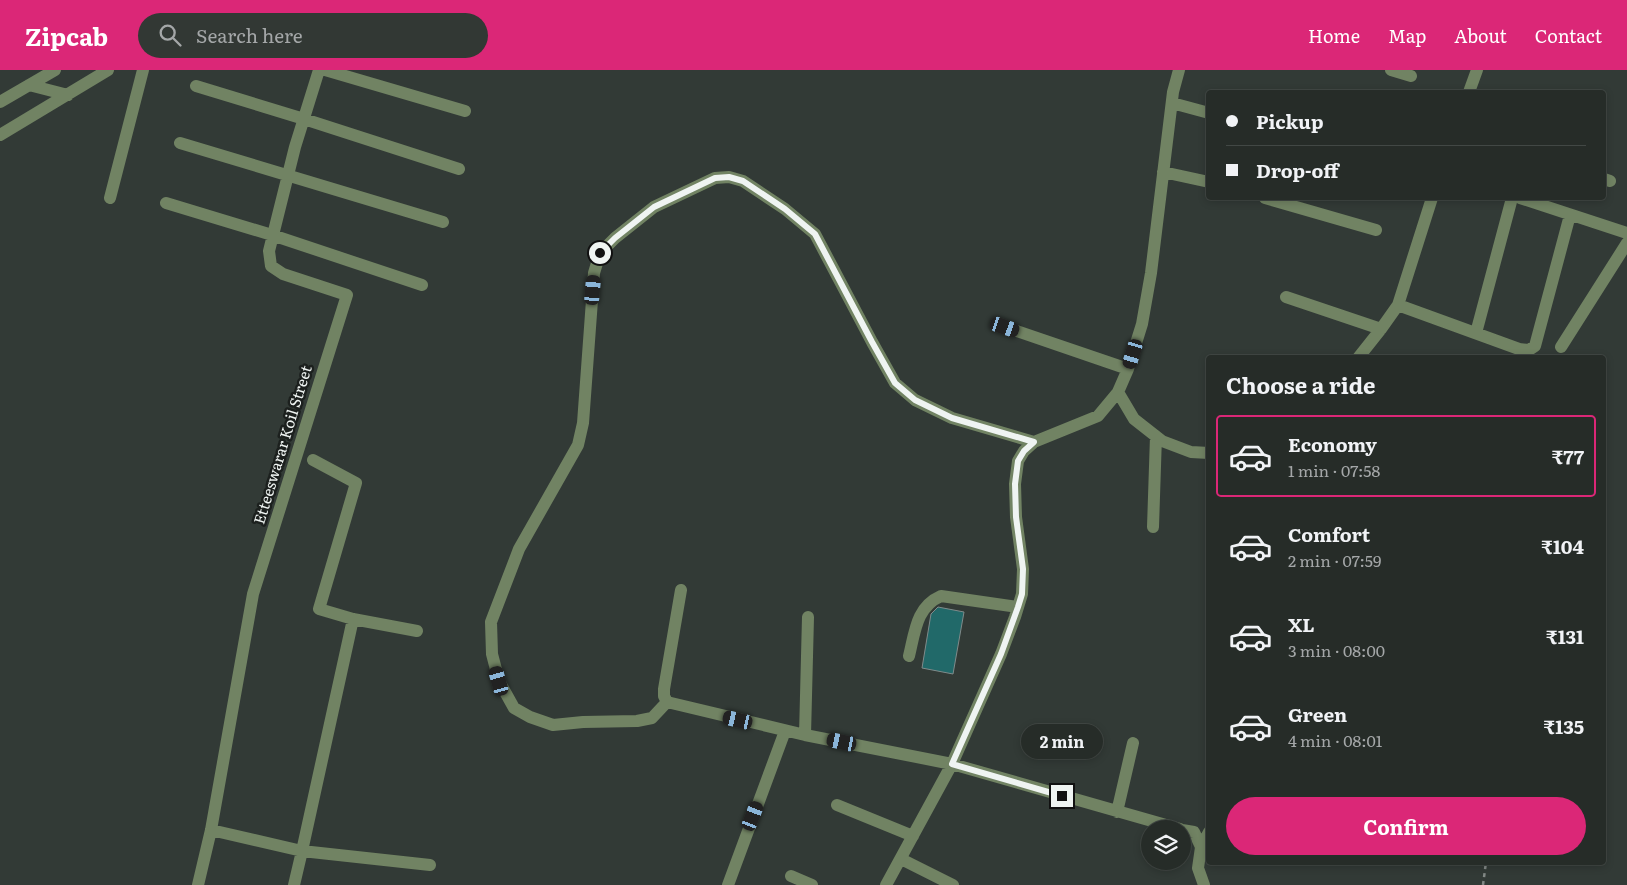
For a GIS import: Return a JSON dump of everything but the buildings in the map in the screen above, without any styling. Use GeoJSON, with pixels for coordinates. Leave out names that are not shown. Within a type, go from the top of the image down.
{"type":"FeatureCollection","features":[{"type":"Feature","properties":{"kind":"street"},"geometry":{"type":"LineString","coordinates":[[0,102],[56,70]]}},
{"type":"Feature","properties":{"kind":"street"},"geometry":{"type":"LineString","coordinates":[[0,135],[108,70]]}},
{"type":"Feature","properties":{"kind":"street"},"geometry":{"type":"LineString","coordinates":[[110,198],[143,70]]}},
{"type":"Feature","properties":{"kind":"street","name":"Etteeswarar Koil Street"},"geometry":{"type":"LineString","coordinates":[[198,885],[211,830],[253,594],[347,295],[283,274],[271,266],[269,251],[304,119],[320,70]]}},
{"type":"Feature","properties":{"kind":"street"},"geometry":{"type":"LineString","coordinates":[[325,70],[465,111]]}},
{"type":"Feature","properties":{"kind":"street"},"geometry":{"type":"LineString","coordinates":[[886,885],[952,764],[1001,654],[1018,607],[1022,594],[1023,569],[1016,517],[1015,484],[1018,461],[1024,451],[1034,442],[1098,416],[1118,392],[1128,369],[1142,324],[1151,273],[1172,103],[1178,70]]}},
{"type":"Feature","properties":{"kind":"street"},"geometry":{"type":"LineString","coordinates":[[1391,70],[1411,76]]}},
{"type":"Feature","properties":{"kind":"street"},"geometry":{"type":"LineString","coordinates":[[1470,90],[1477,70]]}},
{"type":"Feature","properties":{"kind":"street"},"geometry":{"type":"LineString","coordinates":[[29,85],[68,95]]}},
{"type":"Feature","properties":{"kind":"street"},"geometry":{"type":"LineString","coordinates":[[196,86],[458,169]]}},
{"type":"Feature","properties":{"kind":"street"},"geometry":{"type":"LineString","coordinates":[[1172,103],[1206,112]]}},
{"type":"Feature","properties":{"kind":"street"},"geometry":{"type":"LineString","coordinates":[[180,144],[443,222]]}},
{"type":"Feature","properties":{"kind":"street"},"geometry":{"type":"LineString","coordinates":[[1164,172],[1206,181]]}},
{"type":"Feature","properties":{"kind":"street"},"geometry":{"type":"LineString","coordinates":[[667,702],[652,718],[637,721],[584,722],[554,725],[530,717],[514,708],[499,681],[492,654],[491,630],[491,622],[519,549],[578,445],[582,423],[594,273],[600,253],[615,238],[654,207],[715,178],[729,177],[743,181],[785,209],[815,234],[895,383],[915,400],[952,418],[1034,442]]}},
{"type":"Feature","properties":{"kind":"street"},"geometry":{"type":"LineString","coordinates":[[1272,200],[1376,230]]}},
{"type":"Feature","properties":{"kind":"street"},"geometry":{"type":"LineString","coordinates":[[1360,355],[1382,329],[1398,305],[1431,200]]}},
{"type":"Feature","properties":{"kind":"street"},"geometry":{"type":"LineString","coordinates":[[1476,333],[1511,200]]}},
{"type":"Feature","properties":{"kind":"street"},"geometry":{"type":"LineString","coordinates":[[1526,200],[1627,234]]}},
{"type":"Feature","properties":{"kind":"street"},"geometry":{"type":"LineString","coordinates":[[166,203],[272,235],[422,285]]}},
{"type":"Feature","properties":{"kind":"street"},"geometry":{"type":"LineString","coordinates":[[1398,305],[1519,349],[1528,350],[1536,346],[1570,215]]}},
{"type":"Feature","properties":{"kind":"street"},"geometry":{"type":"LineString","coordinates":[[1561,347],[1627,243]]}},
{"type":"Feature","properties":{"kind":"street"},"geometry":{"type":"LineString","coordinates":[[1286,297],[1382,329]]}},
{"type":"Feature","properties":{"kind":"street"},"geometry":{"type":"LineString","coordinates":[[1005,327],[1128,369]]}},
{"type":"Feature","properties":{"kind":"street"},"geometry":{"type":"LineString","coordinates":[[1118,392],[1134,419],[1162,441],[1191,452],[1206,453]]}},
{"type":"Feature","properties":{"kind":"street"},"geometry":{"type":"LineString","coordinates":[[1153,527],[1156,436]]}},
{"type":"Feature","properties":{"kind":"street"},"geometry":{"type":"LineString","coordinates":[[313,460],[356,483],[318,609],[353,619],[417,631]]}},
{"type":"Feature","properties":{"kind":"street"},"geometry":{"type":"LineString","coordinates":[[681,590],[664,689],[664,696],[667,702],[785,731],[952,764],[1147,820]]}},
{"type":"Feature","properties":{"kind":"street"},"geometry":{"type":"LineString","coordinates":[[910,656],[919,616],[931,600],[941,596],[1018,607]]}},
{"type":"Feature","properties":{"kind":"street"},"geometry":{"type":"LineString","coordinates":[[805,735],[808,617]]}},
{"type":"Feature","properties":{"kind":"street"},"geometry":{"type":"LineString","coordinates":[[294,885],[353,619]]}},
{"type":"Feature","properties":{"kind":"street"},"geometry":{"type":"LineString","coordinates":[[728,885],[785,731]]}},
{"type":"Feature","properties":{"kind":"street"},"geometry":{"type":"LineString","coordinates":[[1117,812],[1134,743]]}},
{"type":"Feature","properties":{"kind":"street"},"geometry":{"type":"LineString","coordinates":[[837,805],[914,836]]}},
{"type":"Feature","properties":{"kind":"street"},"geometry":{"type":"LineString","coordinates":[[211,830],[302,851],[430,865]]}},
{"type":"Feature","properties":{"kind":"street"},"geometry":{"type":"LineString","coordinates":[[1191,831],[1194,832],[1201,847]]}},
{"type":"Feature","properties":{"kind":"street"},"geometry":{"type":"LineString","coordinates":[[1204,885],[1198,868],[1201,847],[1206,838]]}},
{"type":"Feature","properties":{"kind":"street"},"geometry":{"type":"LineString","coordinates":[[901,859],[953,885]]}},
{"type":"Feature","properties":{"kind":"street"},"geometry":{"type":"LineString","coordinates":[[790,876],[812,885]]}},
{"type":"Feature","properties":{"kind":"path"},"geometry":{"type":"LineString","coordinates":[[1483,885],[1486,865]]}},
{"type":"Feature","properties":{"kind":"route"},"geometry":{"type":"LineString","coordinates":[[600,253],[615,238],[654,207],[715,178],[729,177],[743,181],[785,209],[815,234],[895,383],[915,400],[952,418],[1034,442],[1024,451],[1018,461],[1015,484],[1016,517],[1023,569],[1022,594],[1001,654],[952,764],[1062,796]]}}]}
